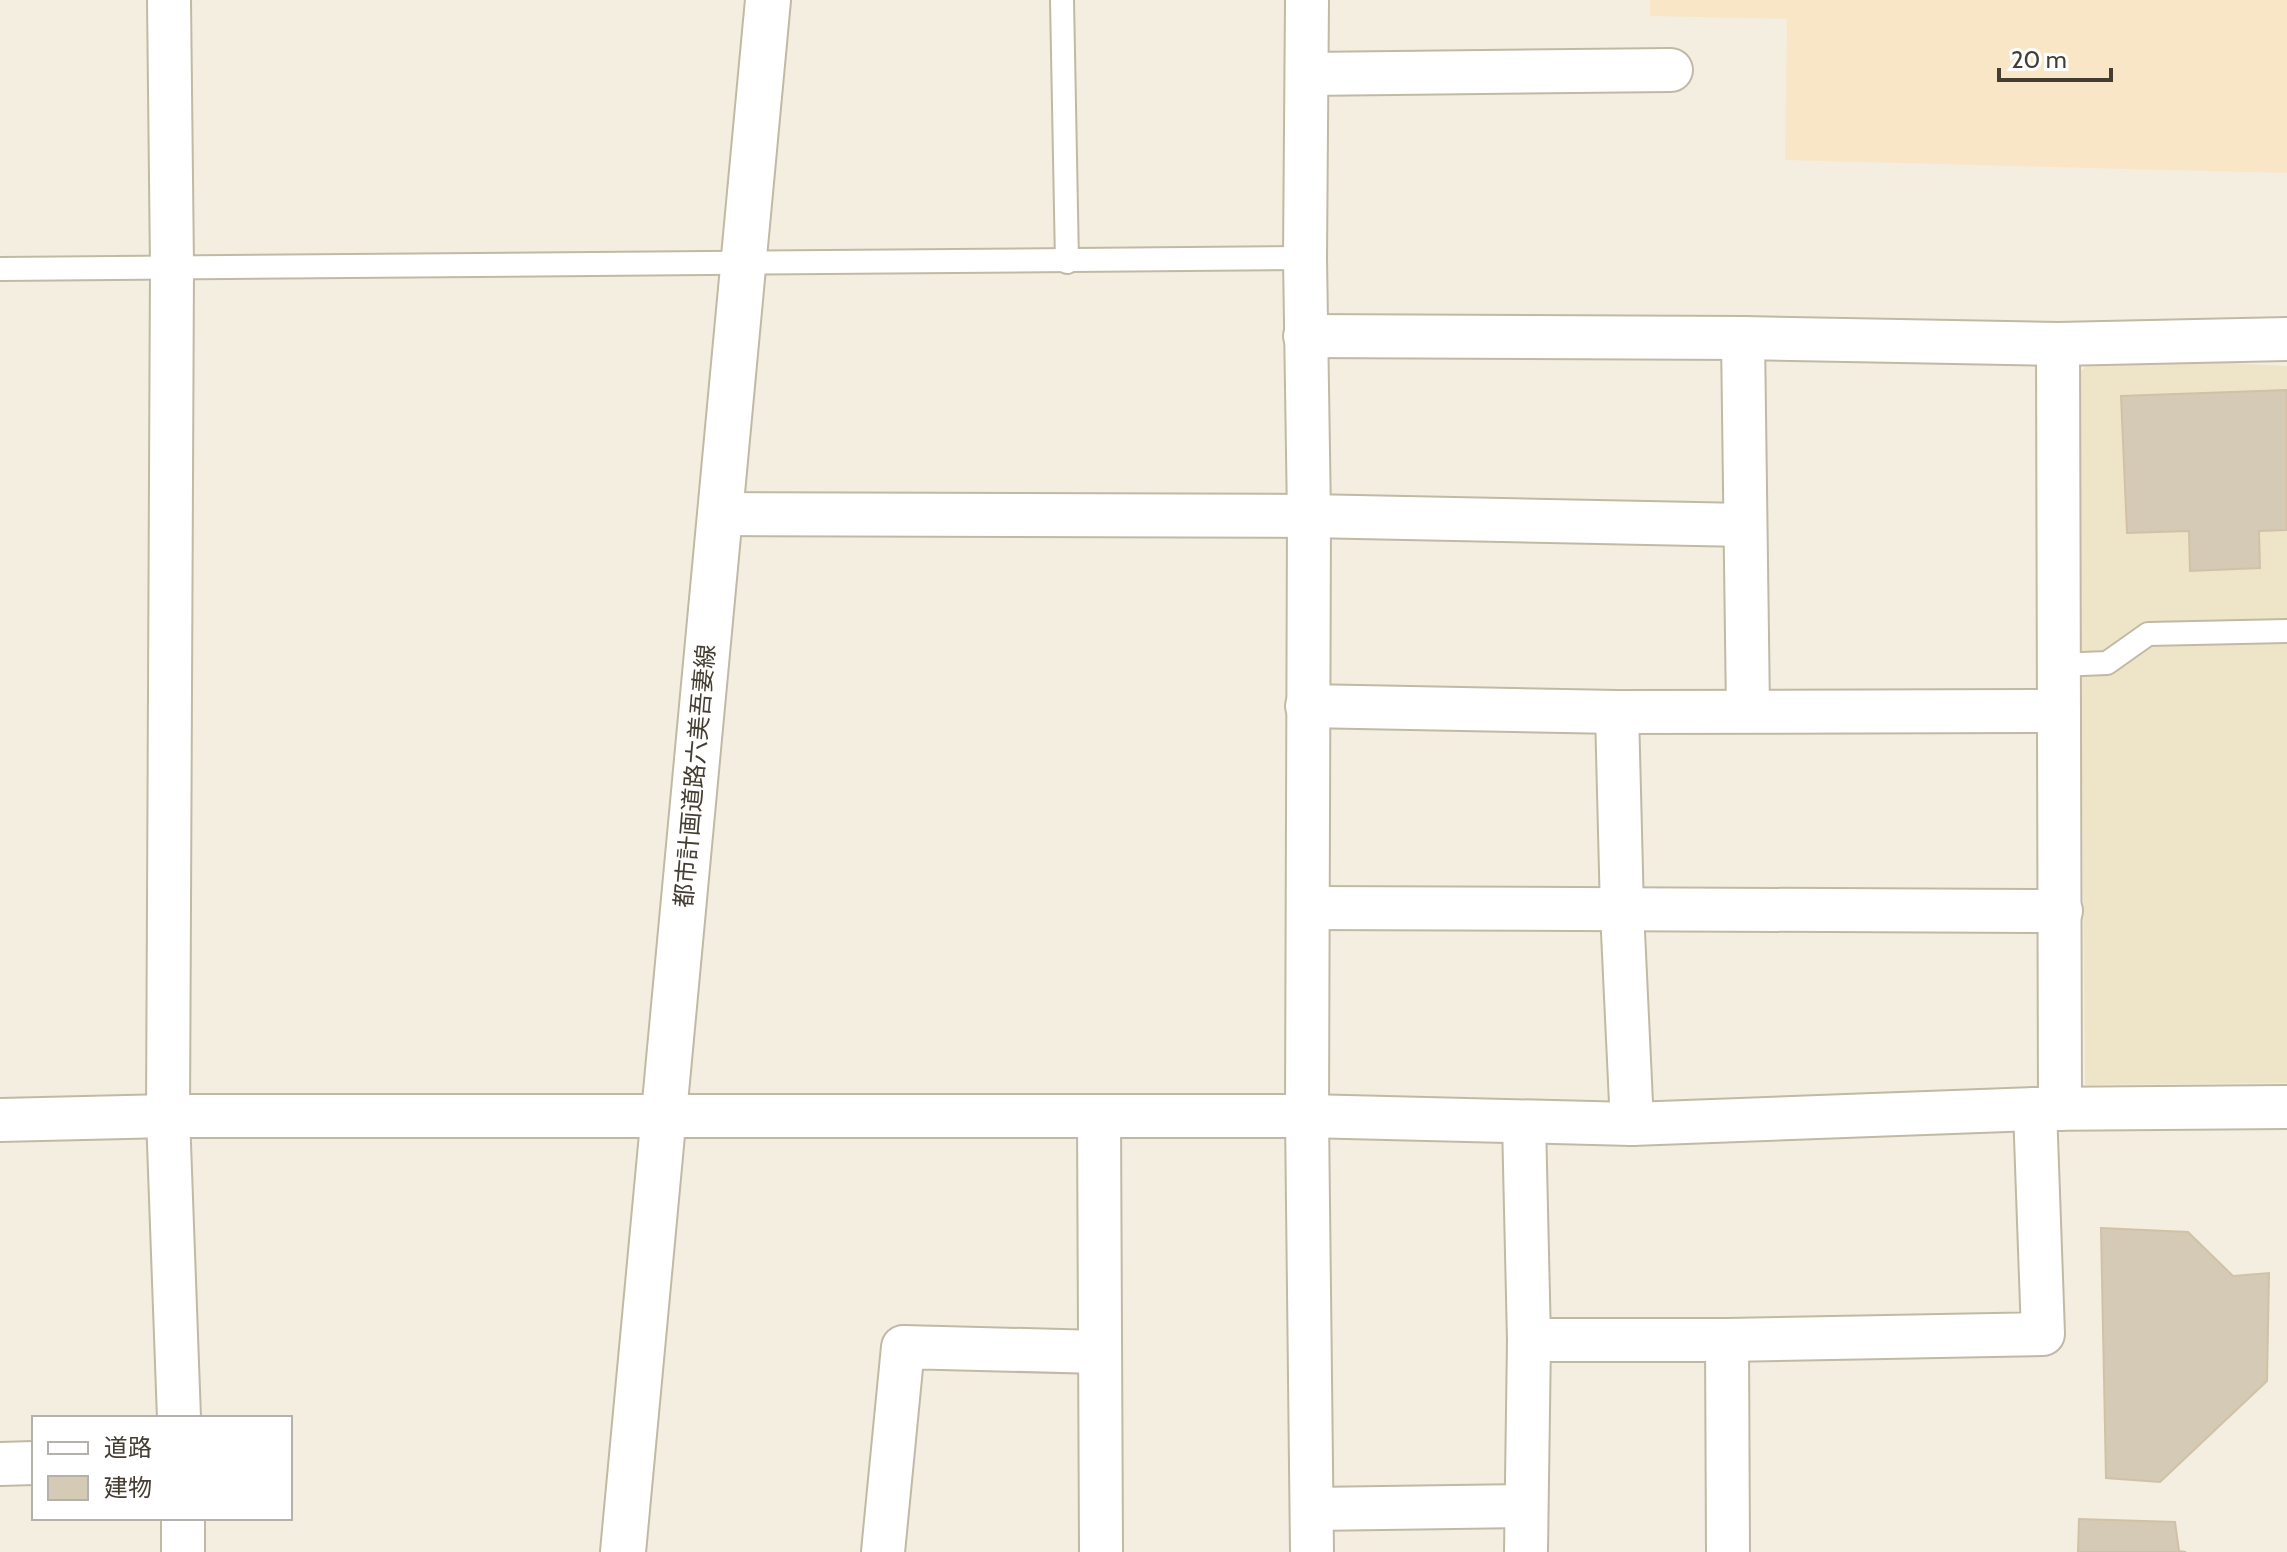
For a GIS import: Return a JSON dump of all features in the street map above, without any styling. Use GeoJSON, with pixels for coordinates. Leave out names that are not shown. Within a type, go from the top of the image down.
{"type":"FeatureCollection","features":[{"type":"Feature","properties":{"kind":"street"},"geometry":{"type":"LineString","coordinates":[[169,0],[172,267],[168,1116],[179,1416]]}},
{"type":"Feature","properties":{"kind":"street","name":"都市計画道路六美吾妻線"},"geometry":{"type":"LineString","coordinates":[[623,1552],[768,0]]}},
{"type":"Feature","properties":{"kind":"street"},"geometry":{"type":"LineString","coordinates":[[1307,0],[1307,1116],[1312,1552]]}},
{"type":"Feature","properties":{"kind":"street"},"geometry":{"type":"LineString","coordinates":[[1307,74],[1671,70]]}},
{"type":"Feature","properties":{"kind":"street"},"geometry":{"type":"LineString","coordinates":[[1305,336],[1743,338],[2058,344],[2287,339]]}},
{"type":"Feature","properties":{"kind":"street"},"geometry":{"type":"LineString","coordinates":[[1743,338],[1748,711]]}},
{"type":"Feature","properties":{"kind":"street"},"geometry":{"type":"LineString","coordinates":[[1529,1340],[2043,1334],[2048,1109],[2061,911],[2058,344]]}},
{"type":"Feature","properties":{"kind":"street"},"geometry":{"type":"LineString","coordinates":[[720,514],[1309,516],[1745,525]]}},
{"type":"Feature","properties":{"kind":"street"},"geometry":{"type":"LineString","coordinates":[[1307,706],[1617,712],[2059,711]]}},
{"type":"Feature","properties":{"kind":"street"},"geometry":{"type":"LineString","coordinates":[[1617,712],[1632,1124]]}},
{"type":"Feature","properties":{"kind":"street"},"geometry":{"type":"LineString","coordinates":[[1308,908],[2061,911]]}},
{"type":"Feature","properties":{"kind":"street"},"geometry":{"type":"LineString","coordinates":[[0,1120],[168,1116],[1307,1116],[1632,1124],[2048,1109],[2287,1107]]}},
{"type":"Feature","properties":{"kind":"street"},"geometry":{"type":"LineString","coordinates":[[1099,1116],[1101,1552]]}},
{"type":"Feature","properties":{"kind":"street"},"geometry":{"type":"LineString","coordinates":[[1524,1122],[1529,1340],[1526,1552]]}},
{"type":"Feature","properties":{"kind":"street"},"geometry":{"type":"LineString","coordinates":[[1727,1340],[1728,1552]]}},
{"type":"Feature","properties":{"kind":"street"},"geometry":{"type":"LineString","coordinates":[[883,1552],[903,1347],[1100,1352]]}},
{"type":"Feature","properties":{"kind":"street"},"geometry":{"type":"LineString","coordinates":[[0,1464],[32,1463]]}},
{"type":"Feature","properties":{"kind":"street"},"geometry":{"type":"LineString","coordinates":[[1312,1509],[1525,1506]]}},
{"type":"Feature","properties":{"kind":"street"},"geometry":{"type":"LineString","coordinates":[[183,1520],[183,1552]]}},
{"type":"Feature","properties":{"kind":"lane"},"geometry":{"type":"LineString","coordinates":[[1062,0],[1067,262]]}},
{"type":"Feature","properties":{"kind":"lane"},"geometry":{"type":"LineString","coordinates":[[0,269],[1305,258]]}},
{"type":"Feature","properties":{"kind":"lane"},"geometry":{"type":"LineString","coordinates":[[2058,665],[2107,663],[2148,634],[2287,631]]}},
{"type":"Feature","properties":{"kind":"shaded area"},"geometry":{"type":"Polygon","coordinates":[[[1650,0],[2287,0],[2287,173],[1785,160],[1787,19],[1650,16],[1650,0]]]}},
{"type":"Feature","properties":{"kind":"shaded area"},"geometry":{"type":"Polygon","coordinates":[[[2098,356],[2287,366],[2287,1083],[2085,1085],[2078,374],[2098,356]]]}},
{"type":"Feature","properties":{"kind":"building"},"geometry":{"type":"Polygon","coordinates":[[[2287,390],[2287,530],[2259,531],[2260,568],[2190,571],[2189,531],[2127,533],[2121,396],[2287,390]]]}},
{"type":"Feature","properties":{"kind":"building"},"geometry":{"type":"Polygon","coordinates":[[[2101,1228],[2188,1232],[2233,1276],[2269,1273],[2267,1381],[2160,1482],[2106,1478],[2101,1228]]]}},
{"type":"Feature","properties":{"kind":"building"},"geometry":{"type":"Polygon","coordinates":[[[2079,1519],[2175,1522],[2179,1551],[2186,1552],[2078,1552],[2079,1519]]]}}]}
